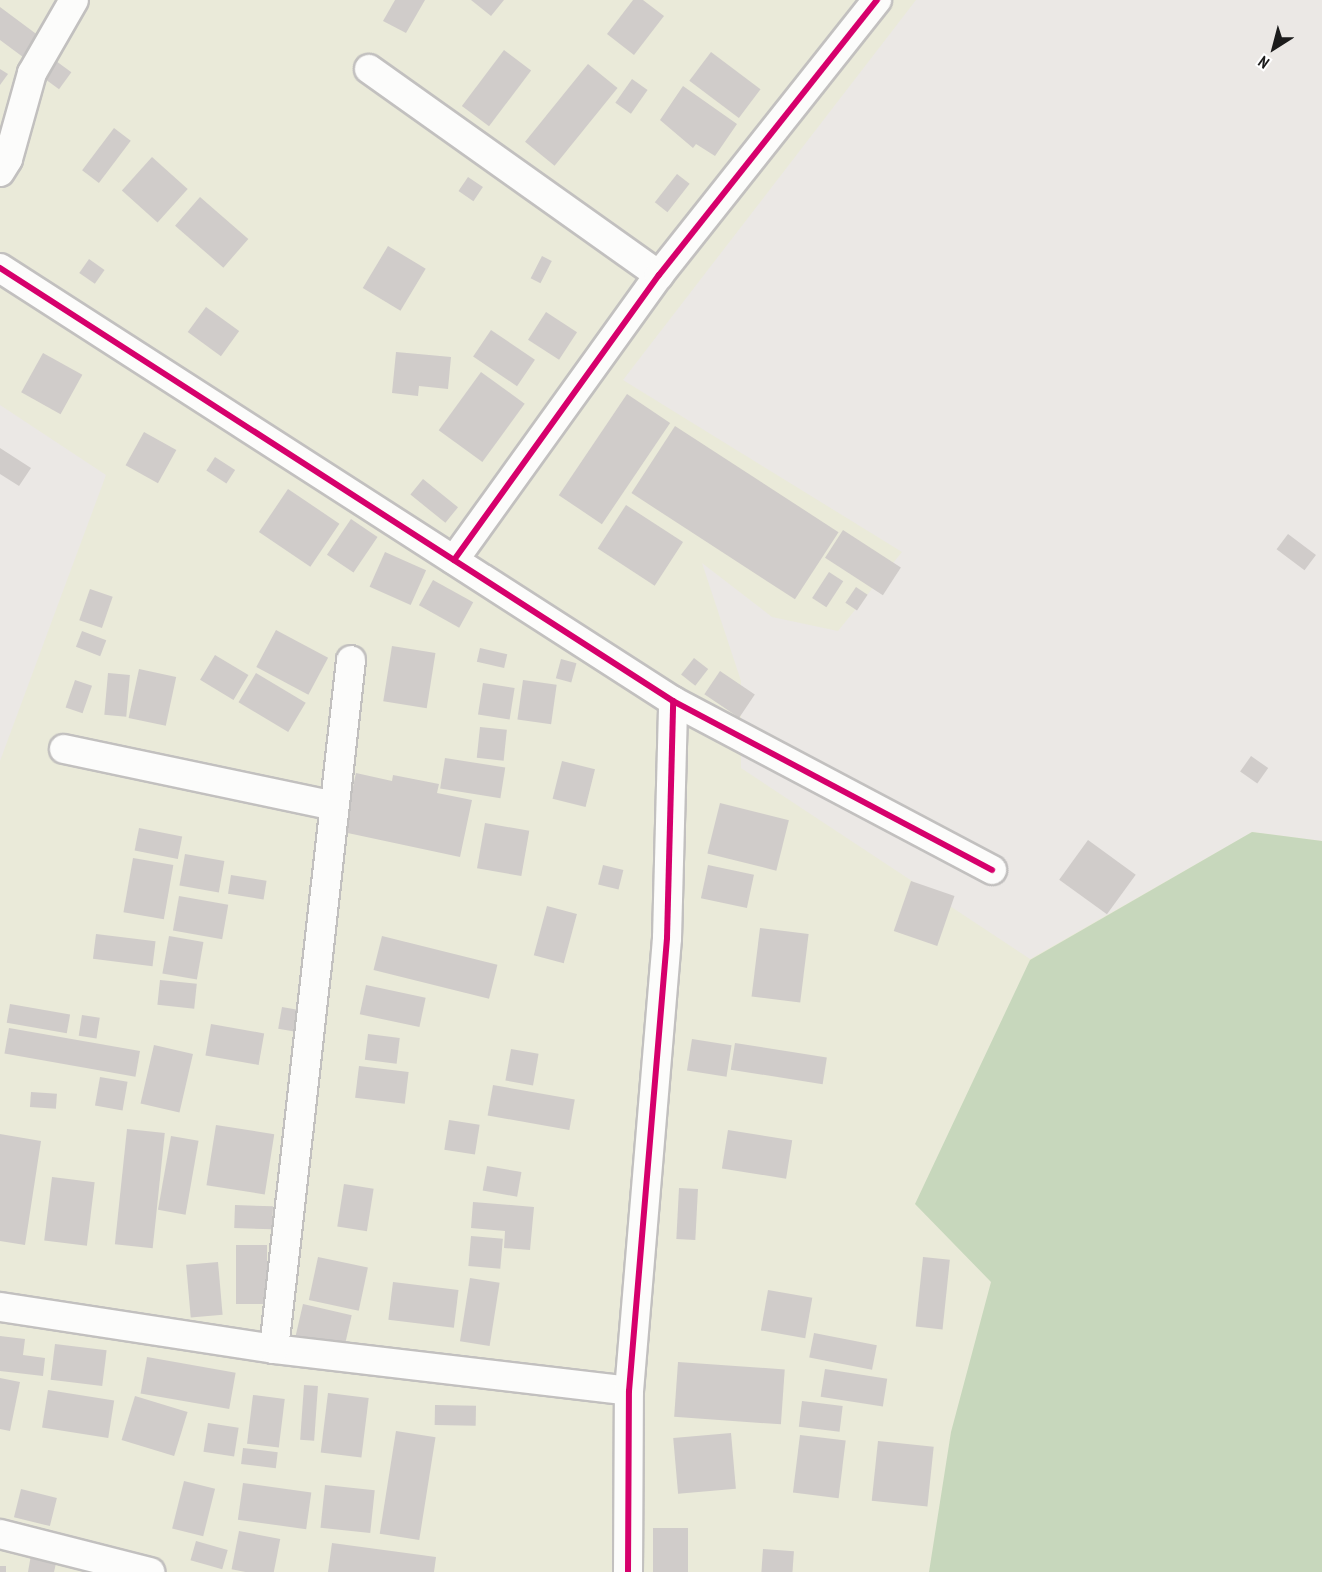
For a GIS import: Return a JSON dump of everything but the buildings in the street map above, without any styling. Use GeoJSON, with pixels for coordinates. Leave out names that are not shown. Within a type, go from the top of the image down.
{"type":"FeatureCollection","features":[{"type":"Feature","properties":{"kind":"street"},"geometry":{"type":"LineString","coordinates":[[0,172],[8,159],[32,73],[74,0]]}},
{"type":"Feature","properties":{"kind":"street"},"geometry":{"type":"LineString","coordinates":[[454,560],[659,275],[877,0]]}},
{"type":"Feature","properties":{"kind":"street"},"geometry":{"type":"LineString","coordinates":[[369,69],[659,275]]}},
{"type":"Feature","properties":{"kind":"street"},"geometry":{"type":"LineString","coordinates":[[0,268],[673,701],[992,870]]}},
{"type":"Feature","properties":{"kind":"street"},"geometry":{"type":"LineString","coordinates":[[274,1350],[351,660]]}},
{"type":"Feature","properties":{"kind":"street"},"geometry":{"type":"LineString","coordinates":[[628,1572],[628,1391],[667,938],[673,701]]}},
{"type":"Feature","properties":{"kind":"street"},"geometry":{"type":"LineString","coordinates":[[64,749],[334,806]]}},
{"type":"Feature","properties":{"kind":"street"},"geometry":{"type":"LineString","coordinates":[[0,1307],[274,1350],[628,1391]]}},
{"type":"Feature","properties":{"kind":"street"},"geometry":{"type":"LineString","coordinates":[[0,1533],[150,1572]]}},
{"type":"Feature","properties":{"kind":"green space"},"geometry":{"type":"Polygon","coordinates":[[[0,0],[916,0],[623,380],[902,552],[838,631],[772,617],[702,563],[741,681],[741,768],[1030,959],[1252,832],[1322,841],[1257,1572],[0,1572],[0,761],[106,475],[0,405],[0,0]]]}},
{"type":"Feature","properties":{"kind":"green space"},"geometry":{"type":"Polygon","coordinates":[[[1252,832],[1322,841],[1322,1572],[929,1572],[951,1432],[991,1282],[915,1204],[1030,960],[1252,832]]]}},
{"type":"Feature","properties":{"kind":"cycle path"},"geometry":{"type":"LineString","coordinates":[[454,560],[659,275],[877,0]]}},
{"type":"Feature","properties":{"kind":"cycle path"},"geometry":{"type":"LineString","coordinates":[[0,268],[673,701],[992,870]]}},
{"type":"Feature","properties":{"kind":"cycle path"},"geometry":{"type":"LineString","coordinates":[[628,1572],[629,1391],[667,938],[673,701]]}}]}
